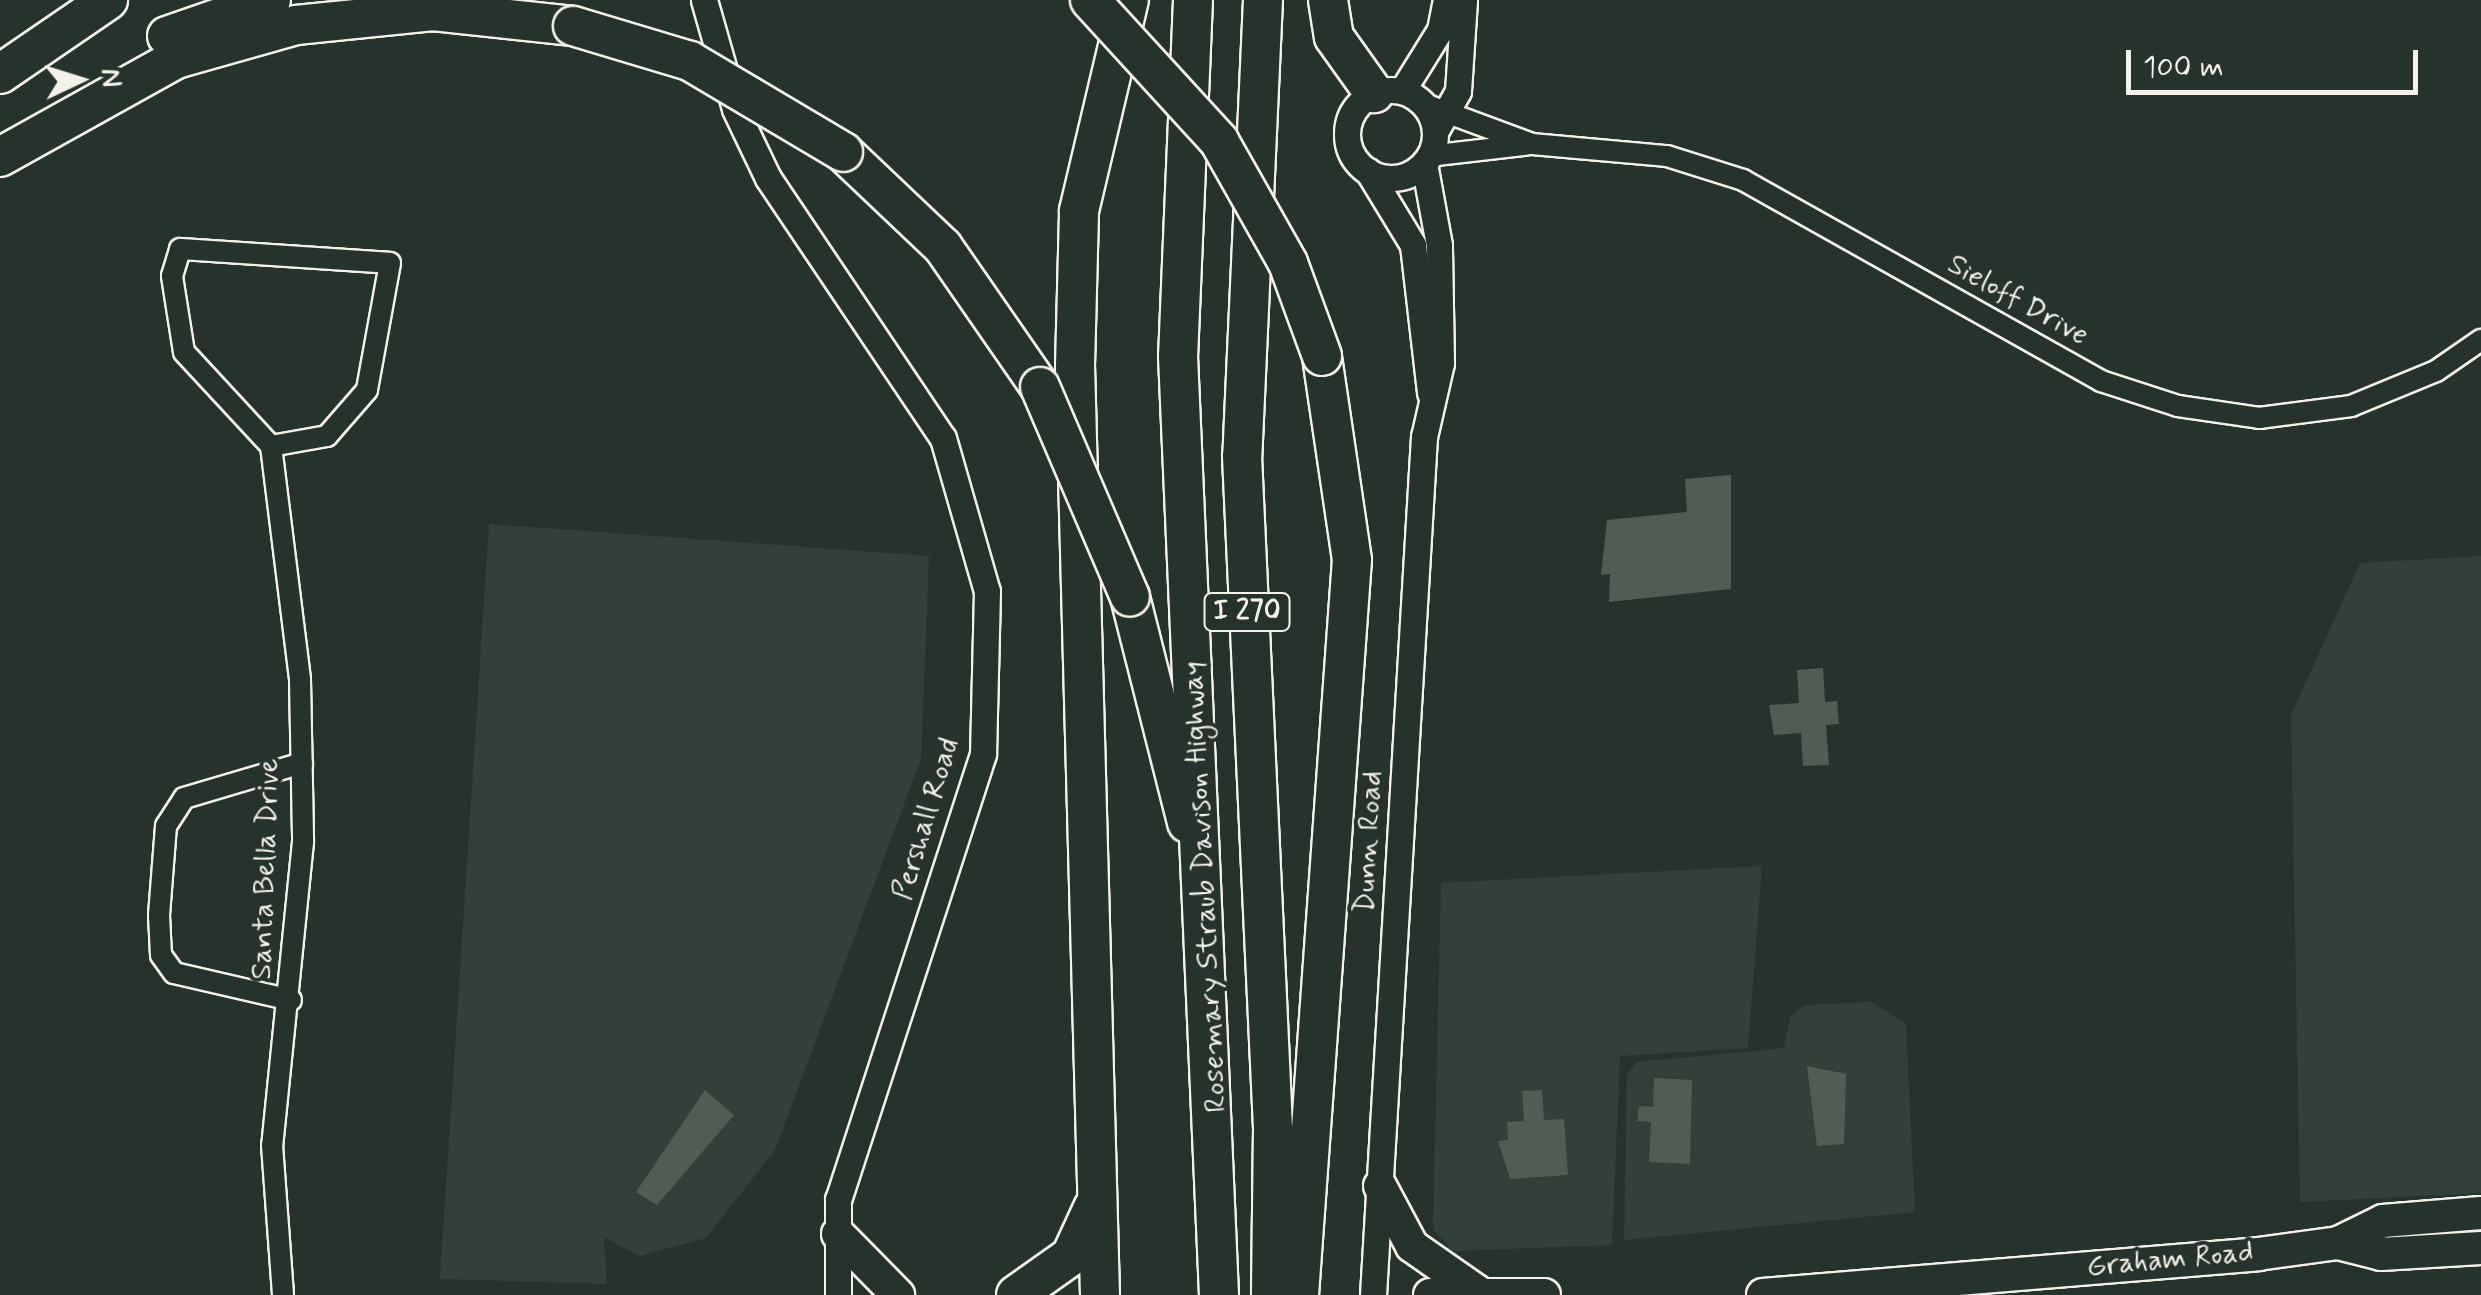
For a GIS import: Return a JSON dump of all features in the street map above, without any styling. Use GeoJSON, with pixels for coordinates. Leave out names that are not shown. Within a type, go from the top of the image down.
{"type":"FeatureCollection","features":[{"type":"Feature","properties":{"kind":"highway"},"geometry":{"type":"LineString","coordinates":[[0,74],[108,0]]}},
{"type":"Feature","properties":{"kind":"highway"},"geometry":{"type":"LineString","coordinates":[[0,131],[112,62],[271,0]]}},
{"type":"Feature","properties":{"kind":"highway"},"geometry":{"type":"LineString","coordinates":[[1090,0],[1219,141],[1288,262],[1322,356],[1352,560],[1290,1223],[1299,1295]]}},
{"type":"Feature","properties":{"kind":"highway"},"geometry":{"type":"LineString","coordinates":[[1100,1295],[1076,347],[1080,211],[1129,0]]}},
{"type":"Feature","properties":{"kind":"highway","name":"Rosemary Straub Davison Highway"},"geometry":{"type":"LineString","coordinates":[[1193,0],[1178,356],[1206,896],[1218,1295]]}},
{"type":"Feature","properties":{"kind":"highway","name":"Rosemary Straub Davison Highway"},"geometry":{"type":"LineString","coordinates":[[1263,0],[1242,456],[1290,1223],[1271,1295]]}},
{"type":"Feature","properties":{"kind":"highway"},"geometry":{"type":"LineString","coordinates":[[1328,0],[1334,37],[1419,122]]}},
{"type":"Feature","properties":{"kind":"highway"},"geometry":{"type":"LineString","coordinates":[[0,156],[176,59],[296,25],[433,11],[573,26],[690,61],[843,152],[943,247],[1040,388],[1130,597],[1206,896]]}},
{"type":"Feature","properties":{"kind":"highway"},"geometry":{"type":"LineString","coordinates":[[1016,1295],[1072,1256],[1096,1201]]}},
{"type":"Feature","properties":{"kind":"main road"},"geometry":{"type":"LineString","coordinates":[[1380,1186],[1412,1246],[1478,1292]]}},
{"type":"Feature","properties":{"kind":"main road","name":"Graham Road"},"geometry":{"type":"LineString","coordinates":[[2338,1243],[2382,1221],[2481,1212]]}},
{"type":"Feature","properties":{"kind":"main road"},"geometry":{"type":"LineString","coordinates":[[838,1234],[898,1295]]}},
{"type":"Feature","properties":{"kind":"main road","name":"Graham Road"},"geometry":{"type":"LineString","coordinates":[[1763,1295],[2338,1243],[2381,1254],[2481,1248]]}},
{"type":"Feature","properties":{"kind":"main road"},"geometry":{"type":"LineString","coordinates":[[1430,1295],[1544,1295]]}},
{"type":"Feature","properties":{"kind":"street","name":"Pershall Road"},"geometry":{"type":"LineString","coordinates":[[704,0],[735,108],[768,178],[943,438],[987,591],[983,754],[838,1198],[838,1295]]}},
{"type":"Feature","properties":{"kind":"street"},"geometry":{"type":"LineString","coordinates":[[1368,171],[1394,177],[1419,122],[1446,0]]}},
{"type":"Feature","properties":{"kind":"street","name":"Dunn Road"},"geometry":{"type":"LineString","coordinates":[[1374,1295],[1430,393],[1413,244],[1347,137],[1354,111],[1419,122],[1458,91],[1464,0]]}},
{"type":"Feature","properties":{"kind":"street","name":"Dunn Road"},"geometry":{"type":"LineString","coordinates":[[1419,122],[1439,245],[1442,362],[1430,393]]}},
{"type":"Feature","properties":{"kind":"street","name":"Sieloff Drive"},"geometry":{"type":"LineString","coordinates":[[1419,122],[1532,144],[1667,156],[1743,180],[2101,381],[2178,406],[2259,418],[2351,406],[2436,371],[2481,340]]}},
{"type":"Feature","properties":{"kind":"street","name":"Sieloff Drive"},"geometry":{"type":"LineString","coordinates":[[1419,122],[1532,144]]}},
{"type":"Feature","properties":{"kind":"street"},"geometry":{"type":"LineString","coordinates":[[180,249],[390,263],[367,390],[327,436],[271,446],[184,352],[172,276],[180,249]]}},
{"type":"Feature","properties":{"kind":"street","name":"Santa Bella Drive"},"geometry":{"type":"LineString","coordinates":[[271,446],[302,763],[291,1000],[272,1145],[283,1295]]}},
{"type":"Feature","properties":{"kind":"street"},"geometry":{"type":"LineString","coordinates":[[291,1000],[174,973],[161,955],[158,916],[166,826],[184,798],[302,763]]}},
{"type":"Feature","properties":{"kind":"shaded area"},"geometry":{"type":"Polygon","coordinates":[[[489,524],[929,556],[921,759],[775,1150],[706,1238],[640,1256],[604,1237],[607,1284],[440,1279],[489,524]]]}},
{"type":"Feature","properties":{"kind":"shaded area"},"geometry":{"type":"Polygon","coordinates":[[[2481,556],[2481,1193],[2300,1202],[2291,715],[2360,563],[2481,556]]]}},
{"type":"Feature","properties":{"kind":"shaded area"},"geometry":{"type":"Polygon","coordinates":[[[1762,866],[1748,1048],[1620,1056],[1612,1245],[1453,1251],[1433,1229],[1441,883],[1762,866]]]}},
{"type":"Feature","properties":{"kind":"shaded area"},"geometry":{"type":"Polygon","coordinates":[[[1871,1002],[1906,1024],[1915,1212],[1624,1240],[1627,1075],[1636,1062],[1784,1048],[1790,1017],[1804,1005],[1871,1002]]]}},
{"type":"Feature","properties":{"kind":"building"},"geometry":{"type":"Polygon","coordinates":[[[1731,475],[1731,589],[1609,602],[1610,574],[1601,575],[1607,520],[1687,512],[1685,479],[1731,475]]]}},
{"type":"Feature","properties":{"kind":"building"},"geometry":{"type":"Polygon","coordinates":[[[1823,668],[1825,702],[1837,701],[1839,724],[1826,725],[1829,765],[1803,766],[1801,733],[1774,735],[1769,705],[1799,703],[1797,670],[1823,668]]]}},
{"type":"Feature","properties":{"kind":"building"},"geometry":{"type":"Polygon","coordinates":[[[1807,1066],[1846,1074],[1844,1144],[1817,1146],[1807,1066]]]}},
{"type":"Feature","properties":{"kind":"building"},"geometry":{"type":"Polygon","coordinates":[[[1654,1078],[1692,1080],[1690,1164],[1649,1162],[1651,1122],[1637,1121],[1639,1106],[1653,1107],[1654,1078]]]}},
{"type":"Feature","properties":{"kind":"building"},"geometry":{"type":"Polygon","coordinates":[[[705,1090],[734,1115],[657,1205],[636,1192],[705,1090]]]}},
{"type":"Feature","properties":{"kind":"building"},"geometry":{"type":"Polygon","coordinates":[[[1542,1090],[1544,1120],[1564,1119],[1568,1175],[1510,1179],[1498,1141],[1508,1140],[1507,1122],[1524,1121],[1522,1091],[1542,1090]]]}}]}
